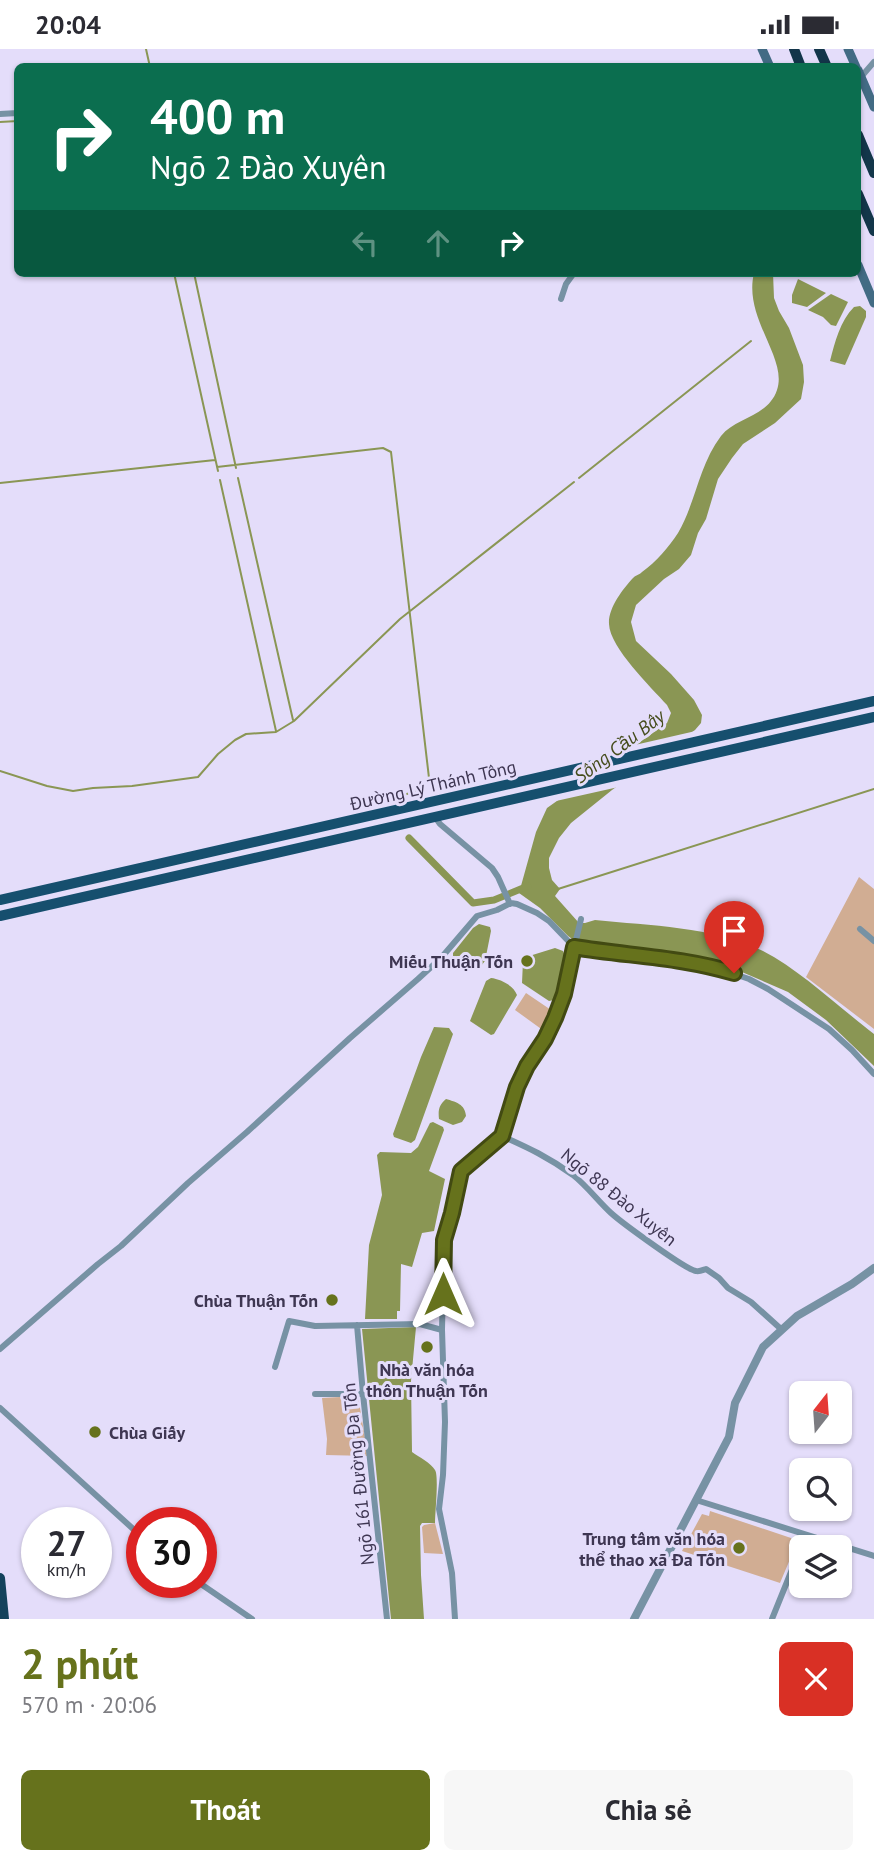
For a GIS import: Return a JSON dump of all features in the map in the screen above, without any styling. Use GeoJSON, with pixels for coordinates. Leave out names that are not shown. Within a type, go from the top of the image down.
{"type":"FeatureCollection","features":[{"type":"Feature","properties":{"kind":"highway"},"geometry":{"type":"LineString","coordinates":[[861,143],[874,173]]}},
{"type":"Feature","properties":{"kind":"highway"},"geometry":{"type":"LineString","coordinates":[[861,201],[874,231]]}},
{"type":"Feature","properties":{"kind":"highway"},"geometry":{"type":"LineString","coordinates":[[0,1578],[4,1619]]}},
{"type":"Feature","properties":{"kind":"main road"},"geometry":{"type":"LineString","coordinates":[[861,79],[874,107]]}},
{"type":"Feature","properties":{"kind":"main road"},"geometry":{"type":"LineString","coordinates":[[861,272],[874,303]]}},
{"type":"Feature","properties":{"kind":"main road","name":"Đường Lý Thánh Tông"},"geometry":{"type":"LineString","coordinates":[[0,900],[874,701]]}},
{"type":"Feature","properties":{"kind":"main road"},"geometry":{"type":"LineString","coordinates":[[814,715],[818,730]]}},
{"type":"Feature","properties":{"kind":"main road","name":"Đường Lý Thánh Tông"},"geometry":{"type":"LineString","coordinates":[[0,916],[874,717]]}},
{"type":"Feature","properties":{"kind":"main road"},"geometry":{"type":"LineString","coordinates":[[413,806],[417,821]]}},
{"type":"Feature","properties":{"kind":"street"},"geometry":{"type":"LineString","coordinates":[[561,299],[571,277]]}},
{"type":"Feature","properties":{"kind":"street"},"geometry":{"type":"LineString","coordinates":[[435,817],[492,868],[509,901],[537,913],[575,945],[610,953],[690,962],[749,979],[829,1029],[874,1074]]}},
{"type":"Feature","properties":{"kind":"street"},"geometry":{"type":"LineString","coordinates":[[0,1349],[121,1246],[418,979],[441,958],[477,916],[497,910],[509,901]]}},
{"type":"Feature","properties":{"kind":"street"},"geometry":{"type":"LineString","coordinates":[[455,1619],[452,1573],[439,1509],[445,1423],[442,1330],[444,1240],[461,1171],[502,1136],[517,1087],[555,1018],[564,994],[581,919]]}},
{"type":"Feature","properties":{"kind":"street"},"geometry":{"type":"LineString","coordinates":[[860,929],[874,940]]}},
{"type":"Feature","properties":{"kind":"street","name":"Ngõ 88 Đào Xuyên"},"geometry":{"type":"LineString","coordinates":[[502,1136],[559,1165],[576,1177],[613,1215],[634,1231],[678,1263],[695,1271],[706,1269],[728,1288],[751,1302],[781,1329]]}},
{"type":"Feature","properties":{"kind":"street"},"geometry":{"type":"LineString","coordinates":[[634,1619],[729,1437],[735,1403],[763,1347],[797,1316],[874,1268]]}},
{"type":"Feature","properties":{"kind":"street"},"geometry":{"type":"LineString","coordinates":[[275,1367],[289,1321],[315,1326],[420,1324],[442,1330]]}},
{"type":"Feature","properties":{"kind":"street","name":"Ngõ 161 Đường Đa Tốn"},"geometry":{"type":"LineString","coordinates":[[357,1325],[387,1619]]}},
{"type":"Feature","properties":{"kind":"street"},"geometry":{"type":"LineString","coordinates":[[315,1394],[363,1394]]}},
{"type":"Feature","properties":{"kind":"street"},"geometry":{"type":"LineString","coordinates":[[0,1408],[126,1522]]}},
{"type":"Feature","properties":{"kind":"street"},"geometry":{"type":"LineString","coordinates":[[696,1500],[806,1535]]}},
{"type":"Feature","properties":{"kind":"street"},"geometry":{"type":"LineString","coordinates":[[852,1549],[874,1556]]}},
{"type":"Feature","properties":{"kind":"street"},"geometry":{"type":"LineString","coordinates":[[772,1619],[789,1577]]}},
{"type":"Feature","properties":{"kind":"street"},"geometry":{"type":"LineString","coordinates":[[217,1595],[252,1619]]}},
{"type":"Feature","properties":{"kind":"shaded area","name":"Sông Cầu Bây"},"geometry":{"type":"Polygon","coordinates":[[[754,277],[773,277],[774,298],[803,365],[801,399],[775,423],[743,444],[732,458],[718,479],[691,555],[679,569],[636,605],[631,622],[636,641],[694,700],[702,715],[701,723],[571,823],[559,838],[549,858],[549,868],[552,880],[560,889],[555,896],[579,923],[595,920],[702,932],[743,943],[777,959],[874,1034],[874,1066],[826,1020],[788,992],[735,969],[696,958],[579,944],[540,908],[519,893],[536,832],[547,808],[667,723],[671,713],[616,644],[611,634],[609,618],[625,588],[634,577],[657,559],[678,533],[702,471],[721,436],[767,406],[777,390],[779,378],[776,365],[754,306],[754,277]]]}},
{"type":"Feature","properties":{"kind":"shaded area"},"geometry":{"type":"Polygon","coordinates":[[[798,279],[826,293],[807,307],[792,303],[798,279]]]}},
{"type":"Feature","properties":{"kind":"shaded area"},"geometry":{"type":"Polygon","coordinates":[[[831,294],[848,302],[836,326],[808,310],[831,294]]]}},
{"type":"Feature","properties":{"kind":"shaded area"},"geometry":{"type":"Polygon","coordinates":[[[860,306],[866,311],[866,317],[845,365],[830,361],[845,319],[854,307],[860,306]]]}},
{"type":"Feature","properties":{"kind":"shaded area"},"geometry":{"type":"Polygon","coordinates":[[[859,877],[874,889],[874,1029],[806,977],[859,877]]]}},
{"type":"Feature","properties":{"kind":"shaded area"},"geometry":{"type":"Polygon","coordinates":[[[479,924],[490,927],[491,931],[485,961],[481,966],[466,965],[453,957],[453,953],[479,924]]]}},
{"type":"Feature","properties":{"kind":"shaded area"},"geometry":{"type":"Polygon","coordinates":[[[555,948],[563,951],[565,956],[554,1000],[549,1001],[522,983],[523,961],[526,957],[555,948]]]}},
{"type":"Feature","properties":{"kind":"shaded area"},"geometry":{"type":"Polygon","coordinates":[[[491,978],[507,983],[517,995],[491,1035],[470,1021],[486,981],[491,978]]]}},
{"type":"Feature","properties":{"kind":"shaded area"},"geometry":{"type":"Polygon","coordinates":[[[526,993],[554,1012],[544,1031],[515,1010],[526,993]]]}},
{"type":"Feature","properties":{"kind":"shaded area"},"geometry":{"type":"Polygon","coordinates":[[[434,1027],[449,1028],[453,1034],[415,1140],[411,1143],[394,1137],[393,1134],[434,1027]]]}},
{"type":"Feature","properties":{"kind":"shaded area"},"geometry":{"type":"Polygon","coordinates":[[[446,1099],[462,1106],[466,1116],[462,1122],[453,1125],[439,1119],[440,1108],[446,1099]]]}},
{"type":"Feature","properties":{"kind":"shaded area"},"geometry":{"type":"Polygon","coordinates":[[[433,1122],[444,1130],[429,1171],[445,1179],[434,1231],[422,1233],[412,1267],[401,1264],[400,1311],[397,1311],[397,1319],[365,1319],[369,1245],[382,1195],[377,1155],[380,1152],[411,1153],[418,1147],[433,1122]]]}},
{"type":"Feature","properties":{"kind":"shaded area"},"geometry":{"type":"Polygon","coordinates":[[[416,1327],[411,1381],[412,1452],[435,1470],[435,1523],[422,1523],[420,1526],[424,1619],[391,1619],[362,1329],[416,1327]]]}},
{"type":"Feature","properties":{"kind":"shaded area"},"geometry":{"type":"Polygon","coordinates":[[[358,1396],[368,1456],[326,1455],[327,1439],[322,1398],[358,1396]]]}},
{"type":"Feature","properties":{"kind":"shaded area","name":"Trung tâm văn hóa thể thao xã Đa Tốn"},"geometry":{"type":"Polygon","coordinates":[[[710,1511],[789,1537],[789,1562],[780,1583],[682,1551],[702,1514],[709,1516],[710,1511]]]}},
{"type":"Feature","properties":{"kind":"shaded area"},"geometry":{"type":"Polygon","coordinates":[[[435,1523],[443,1554],[424,1553],[422,1527],[435,1523]]]}},
{"type":"Feature","properties":{"kind":"pier"},"geometry":{"type":"Polygon","coordinates":[[[700,730],[623,786],[547,803],[626,747],[700,730]]]}},
{"type":"Feature","properties":{"kind":"waterway"},"geometry":{"type":"LineString","coordinates":[[146,49],[149,63]]}},
{"type":"Feature","properties":{"kind":"waterway"},"geometry":{"type":"LineString","coordinates":[[0,122],[14,121]]}},
{"type":"Feature","properties":{"kind":"waterway"},"geometry":{"type":"LineString","coordinates":[[175,277],[218,471]]}},
{"type":"Feature","properties":{"kind":"waterway"},"geometry":{"type":"LineString","coordinates":[[195,277],[236,468]]}},
{"type":"Feature","properties":{"kind":"waterway"},"geometry":{"type":"LineString","coordinates":[[579,478],[751,341]]}},
{"type":"Feature","properties":{"kind":"waterway"},"geometry":{"type":"LineString","coordinates":[[217,467],[383,448],[391,452],[429,778],[421,790],[374,803]]}},
{"type":"Feature","properties":{"kind":"waterway"},"geometry":{"type":"LineString","coordinates":[[0,483],[215,460]]}},
{"type":"Feature","properties":{"kind":"waterway"},"geometry":{"type":"LineString","coordinates":[[238,478],[293,720]]}},
{"type":"Feature","properties":{"kind":"waterway"},"geometry":{"type":"LineString","coordinates":[[220,480],[276,731]]}},
{"type":"Feature","properties":{"kind":"waterway"},"geometry":{"type":"LineString","coordinates":[[0,771],[73,791],[198,777],[218,754],[235,740],[246,734],[276,732],[294,721],[400,619],[574,482]]}},
{"type":"Feature","properties":{"kind":"waterway"},"geometry":{"type":"LineString","coordinates":[[558,889],[874,789]]}},
{"type":"Feature","properties":{"kind":"waterway"},"geometry":{"type":"LineString","coordinates":[[409,838],[473,903],[494,900],[528,886]]}},
{"type":"Feature","properties":{"kind":"place","name":"Miếu Thuận Tốn"},"geometry":{"type":"Point","coordinates":[527,961]}},
{"type":"Feature","properties":{"kind":"place","name":"Chùa Thuận Tốn"},"geometry":{"type":"Point","coordinates":[332,1300]}},
{"type":"Feature","properties":{"kind":"place","name":"Nhà văn hóa thôn Thuận Tốn"},"geometry":{"type":"Point","coordinates":[427,1347]}},
{"type":"Feature","properties":{"kind":"place","name":"Chùa Giấy"},"geometry":{"type":"Point","coordinates":[95,1432]}},
{"type":"Feature","properties":{"kind":"place","name":"Trung tâm văn hóa thể thao xã Đa Tốn"},"geometry":{"type":"Point","coordinates":[739,1548]}},
{"type":"Feature","properties":{"kind":"route"},"geometry":{"type":"LineString","coordinates":[[443,1294],[444,1240],[461,1171],[502,1136],[517,1087],[555,1018],[564,994],[574,947],[690,962],[734,973]]}}]}
